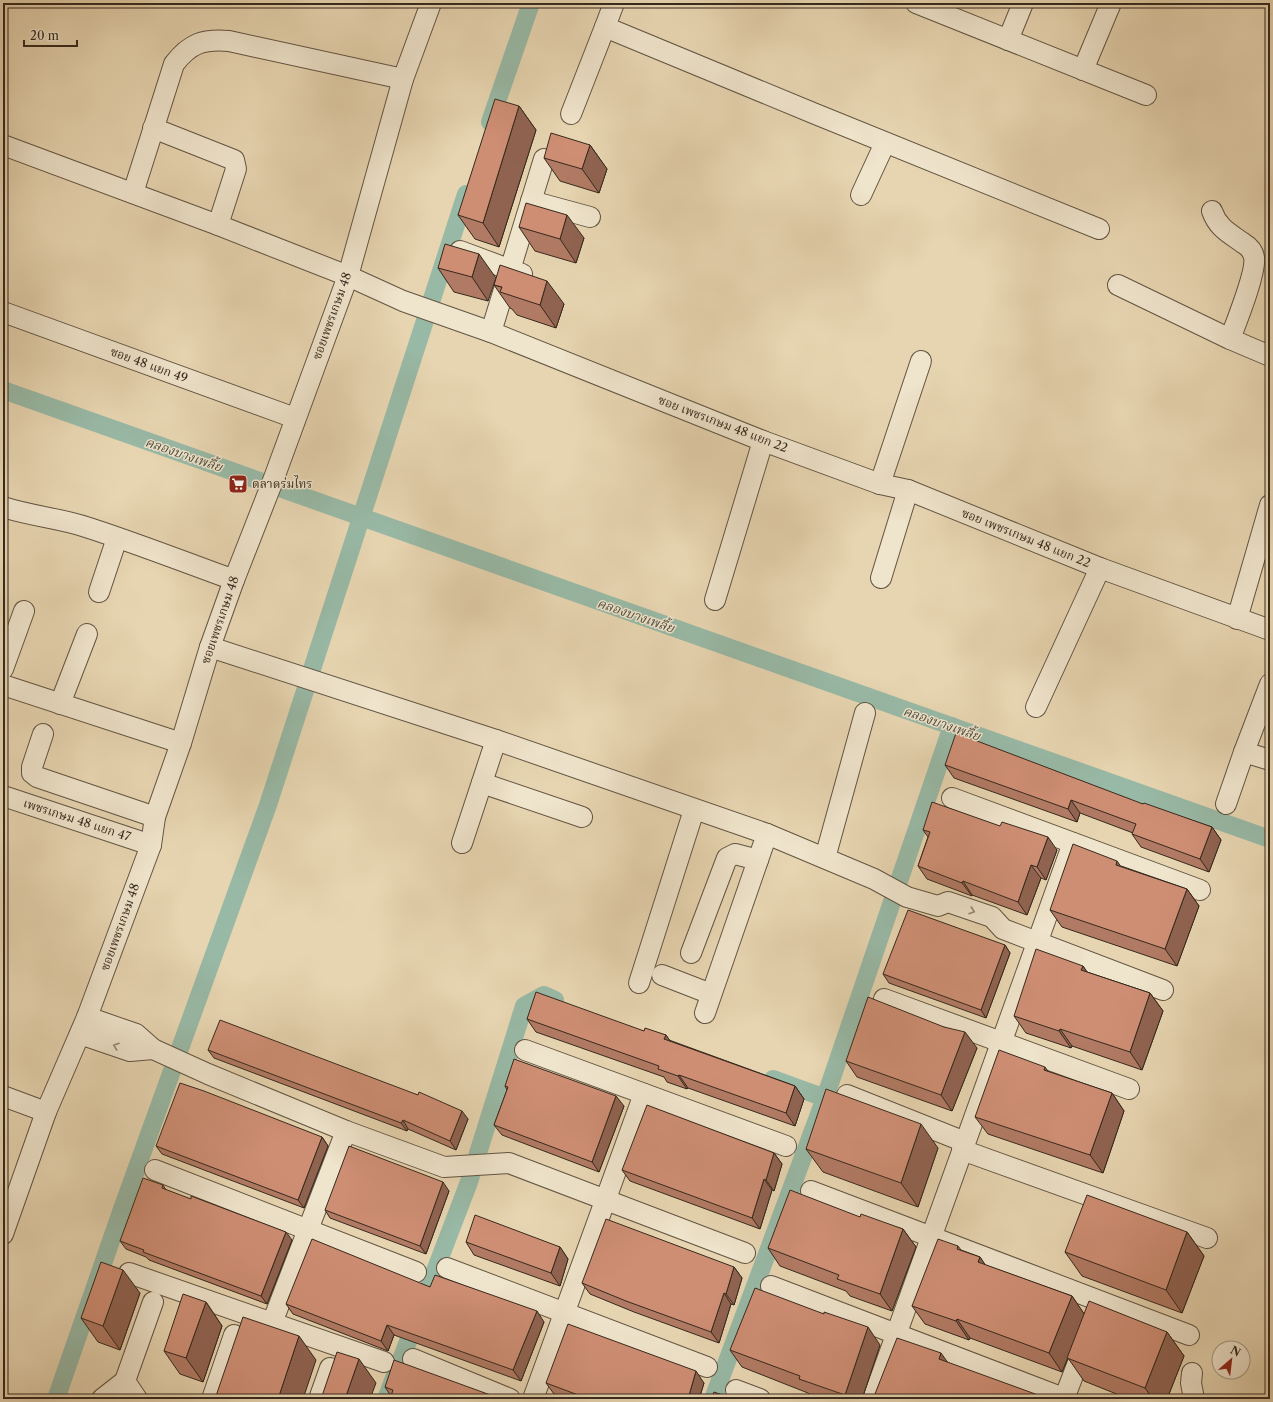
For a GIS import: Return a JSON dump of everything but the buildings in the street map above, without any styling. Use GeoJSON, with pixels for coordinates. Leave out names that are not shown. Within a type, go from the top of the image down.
{"type":"FeatureCollection","features":[{"type":"Feature","properties":{"kind":"street","name":"ซอยเพชรเกษม 48"},"geometry":{"type":"LineString","coordinates":[[3,1234],[46,1112],[83,1025],[151,845],[155,817],[181,743],[210,647],[348,276],[403,79],[431,3]]}},
{"type":"Feature","properties":{"kind":"street"},"geometry":{"type":"LineString","coordinates":[[571,114],[614,3]]}},
{"type":"Feature","properties":{"kind":"street"},"geometry":{"type":"LineString","coordinates":[[916,3],[937,7],[1008,40],[1146,95]]}},
{"type":"Feature","properties":{"kind":"street"},"geometry":{"type":"LineString","coordinates":[[1008,40],[1023,3]]}},
{"type":"Feature","properties":{"kind":"street"},"geometry":{"type":"LineString","coordinates":[[1083,70],[1111,3]]}},
{"type":"Feature","properties":{"kind":"street"},"geometry":{"type":"LineString","coordinates":[[605,27],[885,143],[1099,229]]}},
{"type":"Feature","properties":{"kind":"street"},"geometry":{"type":"LineString","coordinates":[[133,193],[174,64],[182,54],[192,46],[204,41],[229,42],[403,79]]}},
{"type":"Feature","properties":{"kind":"street"},"geometry":{"type":"LineString","coordinates":[[153,128],[234,160],[236,169],[218,225]]}},
{"type":"Feature","properties":{"kind":"street"},"geometry":{"type":"LineString","coordinates":[[861,195],[885,143]]}},
{"type":"Feature","properties":{"kind":"street","name":"ซอย เพชรเกษม 48 แยก 22"},"geometry":{"type":"LineString","coordinates":[[3,145],[218,225],[348,276],[403,301],[491,332],[764,441],[880,484],[908,490],[1100,568],[1270,630]]}},
{"type":"Feature","properties":{"kind":"street"},"geometry":{"type":"LineString","coordinates":[[491,332],[544,159]]}},
{"type":"Feature","properties":{"kind":"street"},"geometry":{"type":"LineString","coordinates":[[531,201],[590,217]]}},
{"type":"Feature","properties":{"kind":"street"},"geometry":{"type":"LineString","coordinates":[[1212,211],[1215,221],[1222,230],[1245,244],[1254,256],[1252,272],[1230,340]]}},
{"type":"Feature","properties":{"kind":"street"},"geometry":{"type":"LineString","coordinates":[[460,251],[541,282]]}},
{"type":"Feature","properties":{"kind":"street"},"geometry":{"type":"LineString","coordinates":[[1118,285],[1230,340],[1270,356]]}},
{"type":"Feature","properties":{"kind":"street","name":"ซอย 48 แยก 49"},"geometry":{"type":"LineString","coordinates":[[3,312],[295,418]]}},
{"type":"Feature","properties":{"kind":"street"},"geometry":{"type":"LineString","coordinates":[[880,484],[921,361]]}},
{"type":"Feature","properties":{"kind":"street"},"geometry":{"type":"LineString","coordinates":[[715,600],[764,441]]}},
{"type":"Feature","properties":{"kind":"street"},"geometry":{"type":"LineString","coordinates":[[881,578],[908,490]]}},
{"type":"Feature","properties":{"kind":"street"},"geometry":{"type":"LineString","coordinates":[[1237,619],[1270,505]]}},
{"type":"Feature","properties":{"kind":"street"},"geometry":{"type":"LineString","coordinates":[[3,507],[26,514],[74,524],[234,580]]}},
{"type":"Feature","properties":{"kind":"street"},"geometry":{"type":"LineString","coordinates":[[99,592],[117,538]]}},
{"type":"Feature","properties":{"kind":"street"},"geometry":{"type":"LineString","coordinates":[[1036,707],[1100,568]]}},
{"type":"Feature","properties":{"kind":"street"},"geometry":{"type":"LineString","coordinates":[[3,669],[24,611]]}},
{"type":"Feature","properties":{"kind":"street"},"geometry":{"type":"LineString","coordinates":[[60,704],[87,634]]}},
{"type":"Feature","properties":{"kind":"street"},"geometry":{"type":"LineString","coordinates":[[210,647],[496,740],[694,810],[767,834],[874,879],[907,897],[938,906],[948,902],[992,918],[1003,929],[1163,990]]}},
{"type":"Feature","properties":{"kind":"street"},"geometry":{"type":"LineString","coordinates":[[3,684],[181,743]]}},
{"type":"Feature","properties":{"kind":"street"},"geometry":{"type":"LineString","coordinates":[[1226,804],[1270,684]]}},
{"type":"Feature","properties":{"kind":"street"},"geometry":{"type":"LineString","coordinates":[[825,858],[865,713]]}},
{"type":"Feature","properties":{"kind":"street"},"geometry":{"type":"LineString","coordinates":[[43,734],[32,767],[32,773],[37,777],[155,817]]}},
{"type":"Feature","properties":{"kind":"street"},"geometry":{"type":"LineString","coordinates":[[462,843],[496,740]]}},
{"type":"Feature","properties":{"kind":"street"},"geometry":{"type":"LineString","coordinates":[[1244,752],[1270,760]]}},
{"type":"Feature","properties":{"kind":"street"},"geometry":{"type":"LineString","coordinates":[[482,783],[582,816]]}},
{"type":"Feature","properties":{"kind":"street","name":"เพชรเกษม 48 แยก 47"},"geometry":{"type":"LineString","coordinates":[[3,796],[151,845]]}},
{"type":"Feature","properties":{"kind":"street"},"geometry":{"type":"LineString","coordinates":[[952,798],[1200,890]]}},
{"type":"Feature","properties":{"kind":"street"},"geometry":{"type":"LineString","coordinates":[[639,984],[694,810]]}},
{"type":"Feature","properties":{"kind":"street"},"geometry":{"type":"LineString","coordinates":[[705,1013],[767,834]]}},
{"type":"Feature","properties":{"kind":"street"},"geometry":{"type":"LineString","coordinates":[[873,1399],[1073,843]]}},
{"type":"Feature","properties":{"kind":"street"},"geometry":{"type":"LineString","coordinates":[[691,953],[727,858],[735,854],[758,860]]}},
{"type":"Feature","properties":{"kind":"street"},"geometry":{"type":"LineString","coordinates":[[662,975],[711,994]]}},
{"type":"Feature","properties":{"kind":"street"},"geometry":{"type":"LineString","coordinates":[[884,998],[1129,1089]]}},
{"type":"Feature","properties":{"kind":"street"},"geometry":{"type":"LineString","coordinates":[[83,1025],[136,1034],[153,1049],[208,1074],[346,1131],[444,1168],[509,1163],[744,1253]]}},
{"type":"Feature","properties":{"kind":"street"},"geometry":{"type":"LineString","coordinates":[[525,1050],[786,1146]]}},
{"type":"Feature","properties":{"kind":"street"},"geometry":{"type":"LineString","coordinates":[[533,1399],[644,1094]]}},
{"type":"Feature","properties":{"kind":"street"},"geometry":{"type":"LineString","coordinates":[[847,1095],[964,1146],[1207,1238]]}},
{"type":"Feature","properties":{"kind":"street"},"geometry":{"type":"LineString","coordinates":[[3,1096],[46,1112]]}},
{"type":"Feature","properties":{"kind":"street"},"geometry":{"type":"LineString","coordinates":[[272,1323],[346,1131]]}},
{"type":"Feature","properties":{"kind":"street"},"geometry":{"type":"LineString","coordinates":[[155,1170],[416,1272]]}},
{"type":"Feature","properties":{"kind":"street"},"geometry":{"type":"LineString","coordinates":[[811,1191],[931,1237],[1097,1314],[1189,1335]]}},
{"type":"Feature","properties":{"kind":"street"},"geometry":{"type":"LineString","coordinates":[[447,1268],[707,1367]]}},
{"type":"Feature","properties":{"kind":"street"},"geometry":{"type":"LineString","coordinates":[[129,1273],[384,1362]]}},
{"type":"Feature","properties":{"kind":"street"},"geometry":{"type":"LineString","coordinates":[[771,1286],[1065,1399],[1097,1314]]}},
{"type":"Feature","properties":{"kind":"street"},"geometry":{"type":"LineString","coordinates":[[102,1399],[125,1381],[153,1302]]}},
{"type":"Feature","properties":{"kind":"street"},"geometry":{"type":"LineString","coordinates":[[212,1399],[234,1335]]}},
{"type":"Feature","properties":{"kind":"street"},"geometry":{"type":"LineString","coordinates":[[413,1360],[510,1399]]}},
{"type":"Feature","properties":{"kind":"street"},"geometry":{"type":"LineString","coordinates":[[319,1399],[330,1368]]}},
{"type":"Feature","properties":{"kind":"street"},"geometry":{"type":"LineString","coordinates":[[1192,1373],[1191,1383],[1194,1399]]}},
{"type":"Feature","properties":{"kind":"street"},"geometry":{"type":"LineString","coordinates":[[125,1381],[137,1399]]}},
{"type":"Feature","properties":{"kind":"street"},"geometry":{"type":"LineString","coordinates":[[736,1390],[760,1399]]}},
{"type":"Feature","properties":{"kind":"waterway"},"geometry":{"type":"LineString","coordinates":[[490,122],[531,3]]}},
{"type":"Feature","properties":{"kind":"waterway"},"geometry":{"type":"LineString","coordinates":[[56,1399],[122,1209],[268,805],[466,194]]}},
{"type":"Feature","properties":{"kind":"waterway","name":"คลองบางเพลี้ย"},"geometry":{"type":"LineString","coordinates":[[3,390],[1270,839]]}},
{"type":"Feature","properties":{"kind":"waterway"},"geometry":{"type":"LineString","coordinates":[[713,1399],[825,1098],[952,726]]}},
{"type":"Feature","properties":{"kind":"waterway"},"geometry":{"type":"LineString","coordinates":[[386,1399],[469,1182],[524,1006],[544,995],[555,1000]]}},
{"type":"Feature","properties":{"kind":"waterway"},"geometry":{"type":"LineString","coordinates":[[773,1079],[825,1098]]}},
{"type":"Feature","properties":{"kind":"place","name":"ตลาดร่มไทร"},"geometry":{"type":"Point","coordinates":[238,484]}}]}
